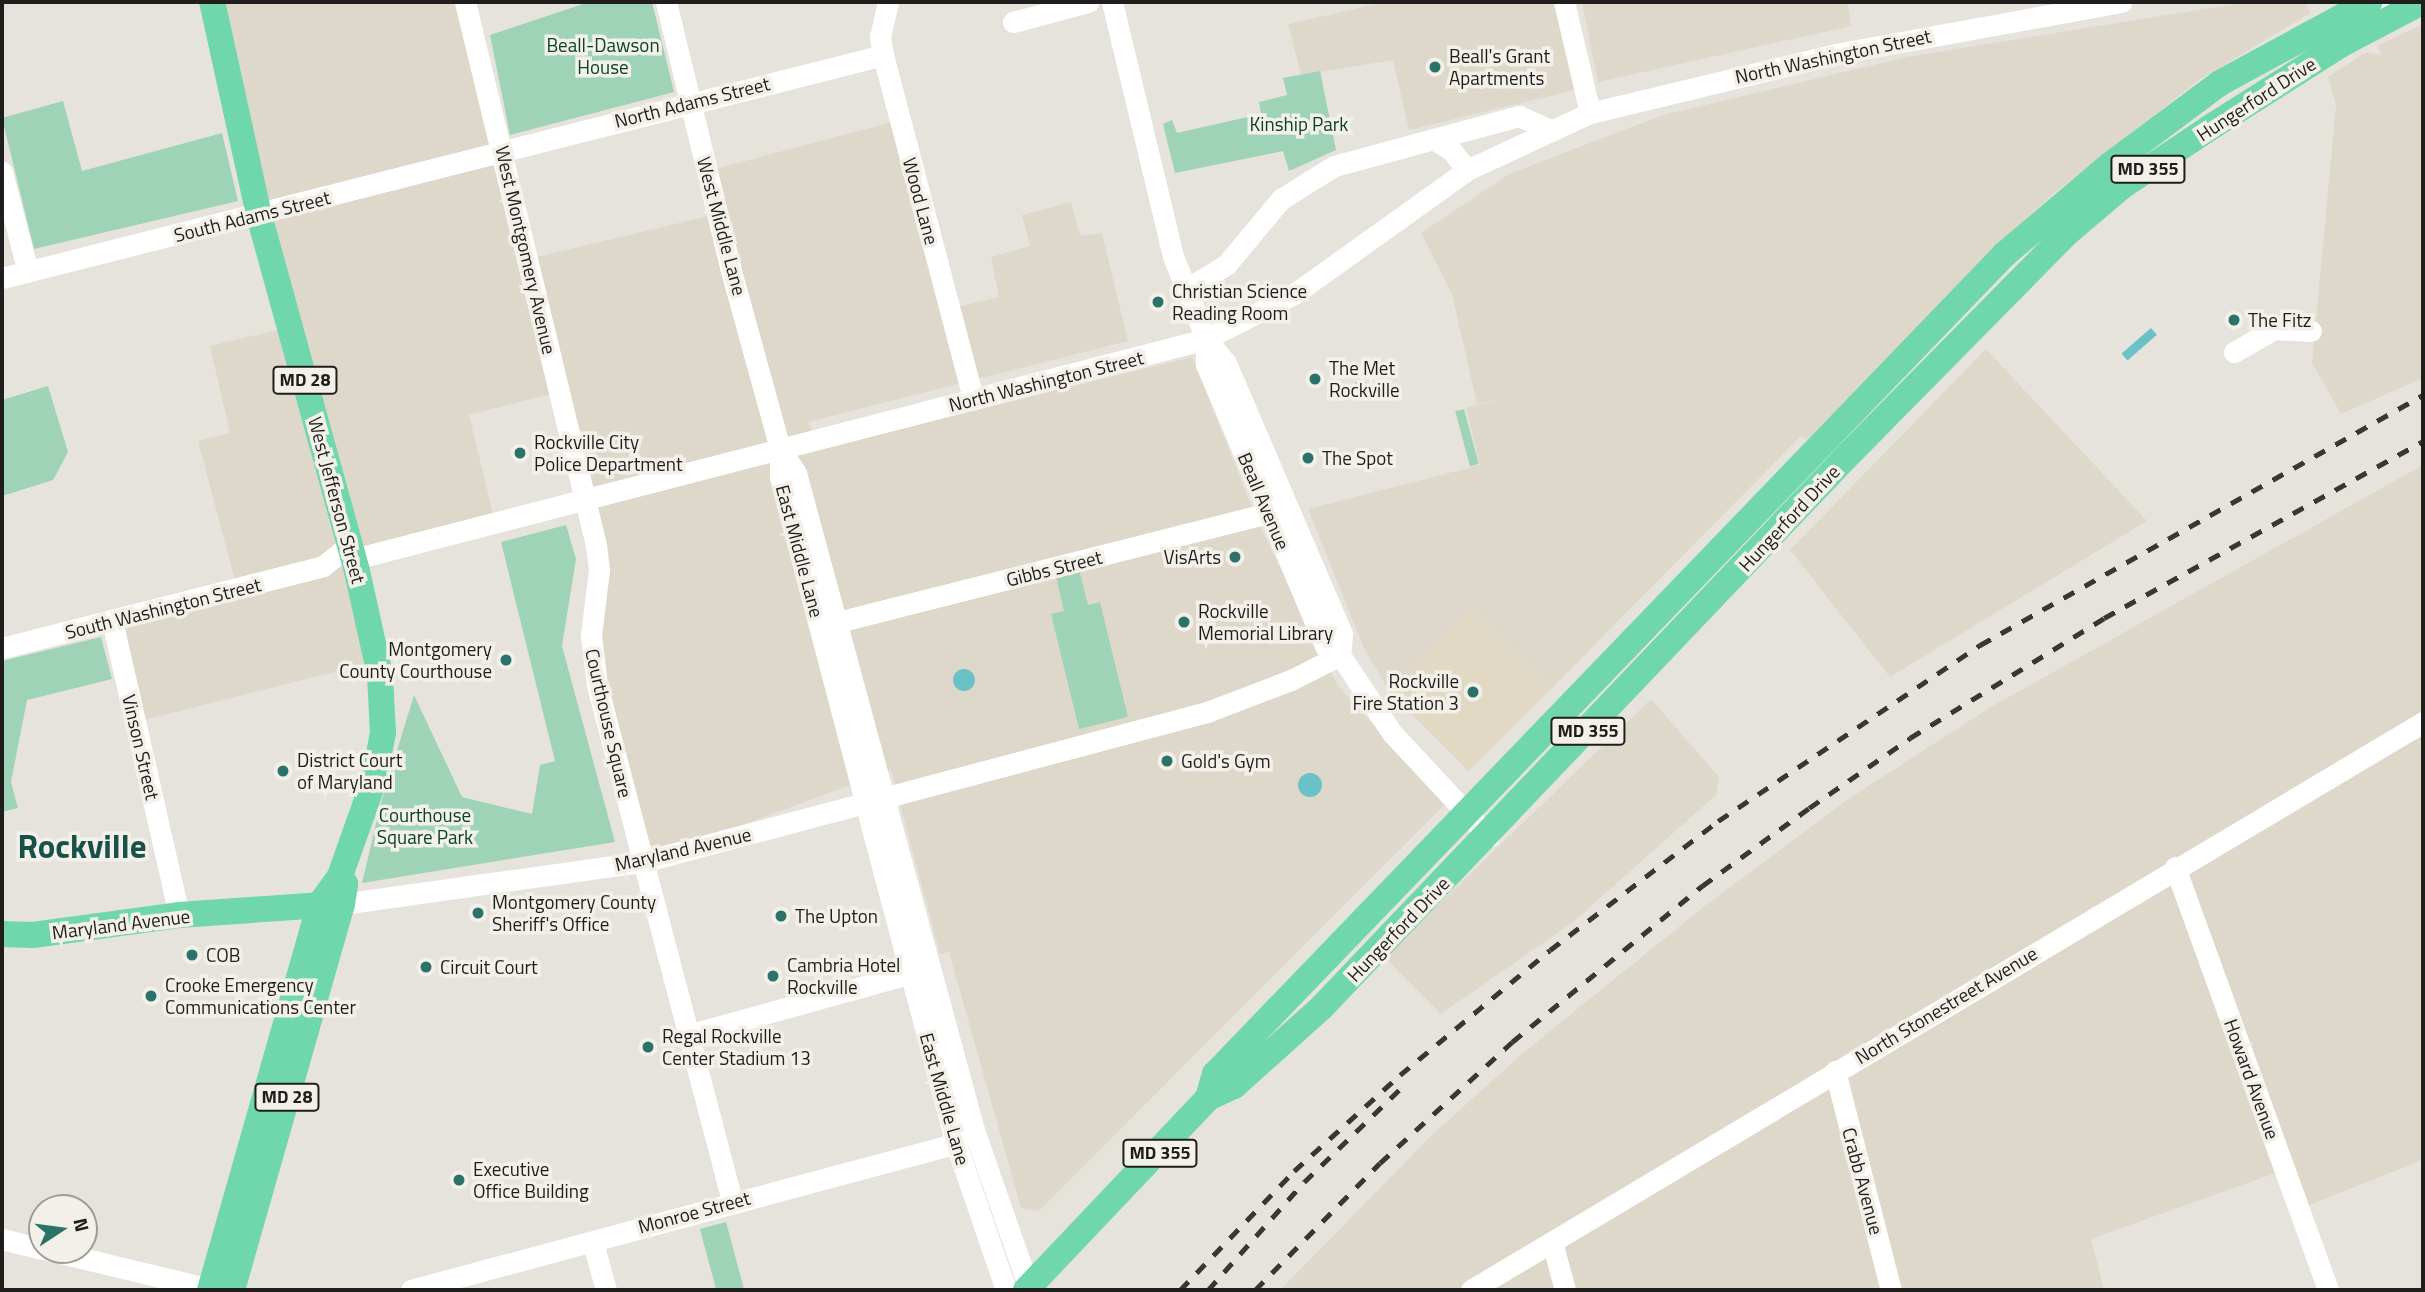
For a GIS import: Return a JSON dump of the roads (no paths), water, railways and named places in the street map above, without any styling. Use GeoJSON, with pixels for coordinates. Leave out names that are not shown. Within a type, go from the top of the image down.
{"type":"FeatureCollection","features":[{"type":"Feature","properties":{"kind":"main road","name":"West Jefferson Street"},"geometry":{"type":"LineString","coordinates":[[212,2],[260,215],[354,558],[380,675],[383,733],[374,780],[331,904]]}},
{"type":"Feature","properties":{"kind":"main road","name":"Hungerford Drive"},"geometry":{"type":"LineString","coordinates":[[1208,1098],[1215,1074],[1976,284],[2035,227],[2220,83],[2371,10],[2423,2]]}},
{"type":"Feature","properties":{"kind":"main road","name":"Hungerford Drive"},"geometry":{"type":"LineString","coordinates":[[1019,1289],[1110,1206],[1208,1098],[1234,1086],[1321,1008],[1489,836],[2008,290],[2120,187],[2371,10]]}},
{"type":"Feature","properties":{"kind":"main road"},"geometry":{"type":"LineString","coordinates":[[2008,290],[2006,278],[2026,256],[2035,227]]}},
{"type":"Feature","properties":{"kind":"main road"},"geometry":{"type":"LineString","coordinates":[[1954,348],[1955,336],[1980,307],[1976,284]]}},
{"type":"Feature","properties":{"kind":"main road","name":"Maryland Avenue"},"geometry":{"type":"LineString","coordinates":[[2,934],[33,935],[179,915],[331,904]]}},
{"type":"Feature","properties":{"kind":"main road","name":"MD 28"},"geometry":{"type":"LineString","coordinates":[[216,1290],[307,950],[331,904]]}},
{"type":"Feature","properties":{"kind":"main road","name":"MD 28"},"geometry":{"type":"LineString","coordinates":[[216,1290],[331,904]]}},
{"type":"Feature","properties":{"kind":"main road"},"geometry":{"type":"LineString","coordinates":[[264,908],[296,927],[307,950]]}},
{"type":"Feature","properties":{"kind":"street","name":"West Montgomery Avenue"},"geometry":{"type":"LineString","coordinates":[[465,2],[584,499]]}},
{"type":"Feature","properties":{"kind":"street","name":"West Middle Lane"},"geometry":{"type":"LineString","coordinates":[[666,2],[780,449]]}},
{"type":"Feature","properties":{"kind":"street","name":"Wood Lane"},"geometry":{"type":"LineString","coordinates":[[888,2],[880,36],[883,55],[973,399]]}},
{"type":"Feature","properties":{"kind":"street"},"geometry":{"type":"LineString","coordinates":[[1013,22],[1088,2]]}},
{"type":"Feature","properties":{"kind":"street","name":"Beall Avenue"},"geometry":{"type":"LineString","coordinates":[[1112,2],[1142,116],[1156,136],[1189,269],[1185,287],[1206,339],[1206,364],[1342,634],[1340,655],[1392,733],[1489,836]]}},
{"type":"Feature","properties":{"kind":"street"},"geometry":{"type":"LineString","coordinates":[[1564,2],[1590,113]]}},
{"type":"Feature","properties":{"kind":"street","name":"North Washington Street"},"geometry":{"type":"LineString","coordinates":[[584,499],[1206,339],[1294,293],[1467,170],[1548,129],[1590,113],[1835,54],[2108,3]]}},
{"type":"Feature","properties":{"kind":"street","name":"North Adams Street"},"geometry":{"type":"LineString","coordinates":[[502,150],[883,55]]}},
{"type":"Feature","properties":{"kind":"street"},"geometry":{"type":"LineString","coordinates":[[1185,287],[1214,276],[1281,199],[1335,166],[1519,116],[1548,129]]}},
{"type":"Feature","properties":{"kind":"street"},"geometry":{"type":"LineString","coordinates":[[1433,139],[1451,149],[1467,170]]}},
{"type":"Feature","properties":{"kind":"street","name":"South Adams Street"},"geometry":{"type":"LineString","coordinates":[[2,278],[260,215],[502,150]]}},
{"type":"Feature","properties":{"kind":"street"},"geometry":{"type":"LineString","coordinates":[[2,172],[27,272]]}},
{"type":"Feature","properties":{"kind":"street"},"geometry":{"type":"LineString","coordinates":[[2234,352],[2274,328],[2311,331]]}},
{"type":"Feature","properties":{"kind":"street","name":"East Middle Lane"},"geometry":{"type":"LineString","coordinates":[[780,449],[796,473],[828,624],[920,971],[955,1141],[1019,1289]]}},
{"type":"Feature","properties":{"kind":"street","name":"South Washington Street"},"geometry":{"type":"LineString","coordinates":[[2,648],[584,499]]}},
{"type":"Feature","properties":{"kind":"street","name":"Courthouse Square"},"geometry":{"type":"LineString","coordinates":[[584,499],[599,570],[592,656],[642,862],[733,1201]]}},
{"type":"Feature","properties":{"kind":"street","name":"Gibbs Street"},"geometry":{"type":"LineString","coordinates":[[828,624],[1279,511]]}},
{"type":"Feature","properties":{"kind":"street","name":"Vinson Street"},"geometry":{"type":"LineString","coordinates":[[112,620],[179,915]]}},
{"type":"Feature","properties":{"kind":"street","name":"Maryland Avenue"},"geometry":{"type":"LineString","coordinates":[[331,904],[642,862],[1217,709],[1340,655]]}},
{"type":"Feature","properties":{"kind":"street","name":"North Stonestreet Avenue"},"geometry":{"type":"LineString","coordinates":[[1471,1290],[2175,867],[2423,722]]}},
{"type":"Feature","properties":{"kind":"street","name":"Howard Avenue"},"geometry":{"type":"LineString","coordinates":[[2175,867],[2328,1290]]}},
{"type":"Feature","properties":{"kind":"street"},"geometry":{"type":"LineString","coordinates":[[688,1035],[920,971]]}},
{"type":"Feature","properties":{"kind":"street","name":"East Middle Lane"},"geometry":{"type":"LineString","coordinates":[[920,971],[974,1130],[1019,1289]]}},
{"type":"Feature","properties":{"kind":"street","name":"Crabb Avenue"},"geometry":{"type":"LineString","coordinates":[[1835,1071],[1891,1290]]}},
{"type":"Feature","properties":{"kind":"street","name":"Monroe Street"},"geometry":{"type":"LineString","coordinates":[[411,1290],[593,1243],[629,1228],[955,1141],[974,1130]]}},
{"type":"Feature","properties":{"kind":"street"},"geometry":{"type":"LineString","coordinates":[[2,1239],[28,1246]]}},
{"type":"Feature","properties":{"kind":"street"},"geometry":{"type":"LineString","coordinates":[[1552,1242],[1565,1290]]}},
{"type":"Feature","properties":{"kind":"street"},"geometry":{"type":"LineString","coordinates":[[593,1243],[606,1290]]}},
{"type":"Feature","properties":{"kind":"street"},"geometry":{"type":"LineString","coordinates":[[98,1262],[216,1290]]}},
{"type":"Feature","properties":{"kind":"water"},"geometry":{"type":"Polygon","coordinates":[[[2151,328],[2157,335],[2127,360],[2122,354],[2151,328]]]}},
{"type":"Feature","properties":{"kind":"water"},"geometry":{"type":"Polygon","coordinates":[[[1359,379],[1375,387],[1379,395],[1362,399],[1355,383],[1359,379]]]}},
{"type":"Feature","properties":{"kind":"water"},"geometry":{"type":"Polygon","coordinates":[[[964,669],[972,672],[975,680],[972,688],[964,691],[956,688],[953,680],[956,672],[964,669]]]}},
{"type":"Feature","properties":{"kind":"water"},"geometry":{"type":"Polygon","coordinates":[[[1310,773],[1321,780],[1322,785],[1315,796],[1310,797],[1299,790],[1298,785],[1305,774],[1310,773]]]}},
{"type":"Feature","properties":{"kind":"railway"},"geometry":{"type":"LineString","coordinates":[[1180,1290],[1294,1171],[1400,1075],[1550,950],[1718,821],[1980,645],[2423,395]]}},
{"type":"Feature","properties":{"kind":"railway"},"geometry":{"type":"LineString","coordinates":[[1255,1290],[1380,1163],[1512,1042],[1702,886],[1809,808],[1910,738],[2104,618],[2423,441]]}},
{"type":"Feature","properties":{"kind":"railway"},"geometry":{"type":"LineString","coordinates":[[1208,1290],[1304,1182],[1401,1088]]}},
{"type":"Feature","properties":{"kind":"place","name":"Beall's Grant Apartments"},"geometry":{"type":"Point","coordinates":[1435,67]}},
{"type":"Feature","properties":{"kind":"place","name":"Christian Science Reading Room"},"geometry":{"type":"Point","coordinates":[1158,302]}},
{"type":"Feature","properties":{"kind":"place","name":"The Fitz"},"geometry":{"type":"Point","coordinates":[2234,320]}},
{"type":"Feature","properties":{"kind":"place","name":"The Met Rockville"},"geometry":{"type":"Point","coordinates":[1315,379]}},
{"type":"Feature","properties":{"kind":"place","name":"Rockville City Police Department"},"geometry":{"type":"Point","coordinates":[520,453]}},
{"type":"Feature","properties":{"kind":"place","name":"The Spot"},"geometry":{"type":"Point","coordinates":[1308,458]}},
{"type":"Feature","properties":{"kind":"place","name":"VisArts"},"geometry":{"type":"Point","coordinates":[1235,557]}},
{"type":"Feature","properties":{"kind":"place","name":"Rockville Memorial Library"},"geometry":{"type":"Point","coordinates":[1184,622]}},
{"type":"Feature","properties":{"kind":"place","name":"Montgomery County Courthouse"},"geometry":{"type":"Point","coordinates":[506,660]}},
{"type":"Feature","properties":{"kind":"place","name":"Rockville Fire Station 3"},"geometry":{"type":"Point","coordinates":[1473,692]}},
{"type":"Feature","properties":{"kind":"place","name":"Gold's Gym"},"geometry":{"type":"Point","coordinates":[1167,761]}},
{"type":"Feature","properties":{"kind":"place","name":"District Court of Maryland"},"geometry":{"type":"Point","coordinates":[283,771]}},
{"type":"Feature","properties":{"kind":"place","name":"Montgomery County Sheriff's Office"},"geometry":{"type":"Point","coordinates":[478,913]}},
{"type":"Feature","properties":{"kind":"place","name":"The Upton"},"geometry":{"type":"Point","coordinates":[781,916]}},
{"type":"Feature","properties":{"kind":"place","name":"COB"},"geometry":{"type":"Point","coordinates":[192,955]}},
{"type":"Feature","properties":{"kind":"place","name":"Circuit Court"},"geometry":{"type":"Point","coordinates":[426,967]}},
{"type":"Feature","properties":{"kind":"place","name":"Cambria Hotel Rockville"},"geometry":{"type":"Point","coordinates":[773,976]}},
{"type":"Feature","properties":{"kind":"place","name":"Crooke Emergency Communications Center"},"geometry":{"type":"Point","coordinates":[151,996]}},
{"type":"Feature","properties":{"kind":"place","name":"Regal Rockville Center Stadium 13"},"geometry":{"type":"Point","coordinates":[648,1047]}},
{"type":"Feature","properties":{"kind":"place","name":"Executive Office Building"},"geometry":{"type":"Point","coordinates":[459,1180]}},
{"type":"Feature","properties":{"kind":"district","name":"Rockville"},"geometry":{"type":"Point","coordinates":[82,847]}},
{"type":"Feature","properties":{"kind":"park label","name":"Beall-Dawson House"},"geometry":{"type":"Point","coordinates":[603,56]}},
{"type":"Feature","properties":{"kind":"park label","name":"Kinship Park"},"geometry":{"type":"Point","coordinates":[1299,124]}},
{"type":"Feature","properties":{"kind":"park label","name":"Courthouse Square Park"},"geometry":{"type":"Point","coordinates":[425,826]}}]}
